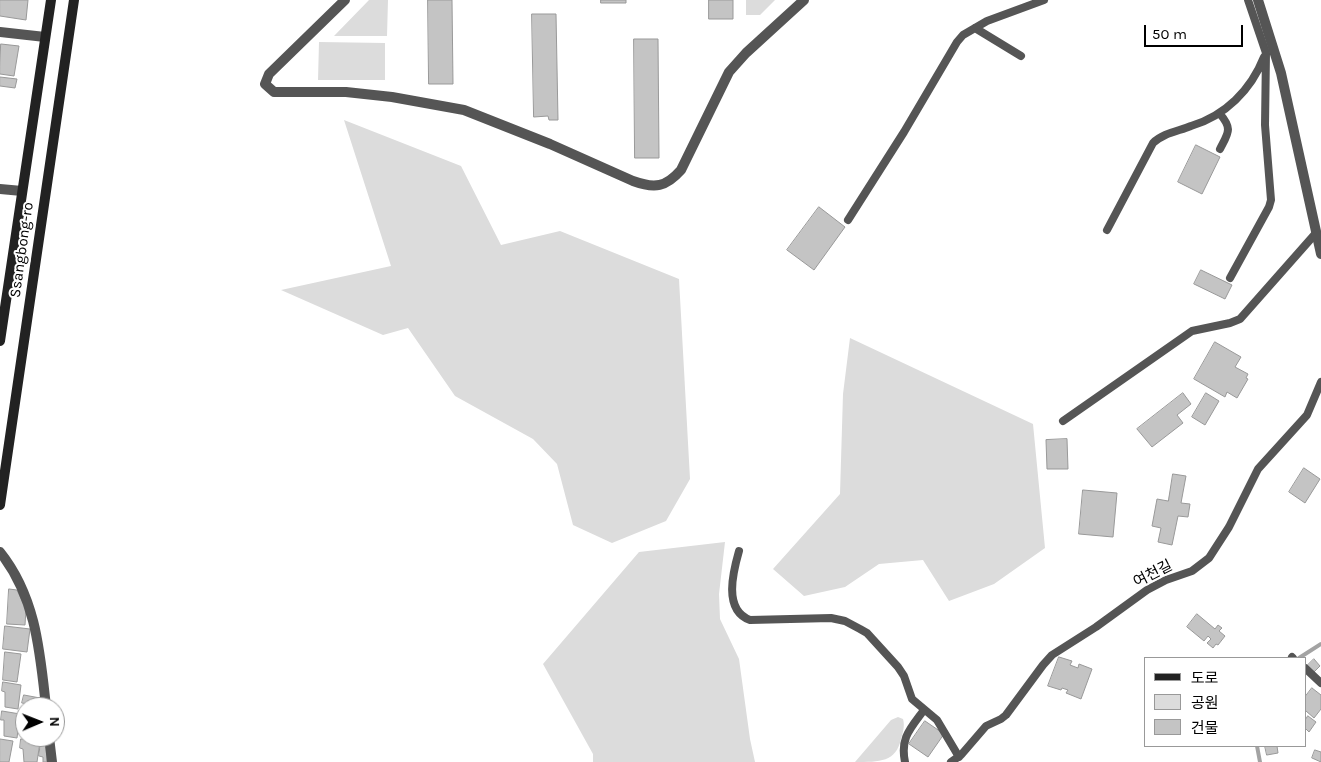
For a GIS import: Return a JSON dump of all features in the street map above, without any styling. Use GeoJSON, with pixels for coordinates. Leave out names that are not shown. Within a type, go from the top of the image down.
{"type":"FeatureCollection","features":[{"type":"Feature","properties":{"kind":"street","name":"Ssangbong-ro"},"geometry":{"type":"LineString","coordinates":[[0,341],[51,0]]}},
{"type":"Feature","properties":{"kind":"street","name":"Ssangbong-ro"},"geometry":{"type":"LineString","coordinates":[[0,505],[74,0]]}},
{"type":"Feature","properties":{"kind":"street"},"geometry":{"type":"LineString","coordinates":[[345,0],[269,74],[265,84],[274,92],[346,92],[392,97],[464,110],[550,144],[633,182],[660,186],[674,178],[681,170],[729,72],[746,53],[804,0]]}},
{"type":"Feature","properties":{"kind":"street"},"geometry":{"type":"LineString","coordinates":[[1258,0],[1281,73],[1321,254]]}},
{"type":"Feature","properties":{"kind":"street"},"geometry":{"type":"LineString","coordinates":[[0,32],[45,38]]}},
{"type":"Feature","properties":{"kind":"street"},"geometry":{"type":"LineString","coordinates":[[0,189],[22,191]]}},
{"type":"Feature","properties":{"kind":"street"},"geometry":{"type":"LineString","coordinates":[[0,552],[9,563],[30,609],[39,644],[45,697]]}},
{"type":"Feature","properties":{"kind":"street"},"geometry":{"type":"LineString","coordinates":[[50,747],[52,762]]}},
{"type":"Feature","properties":{"kind":"lane"},"geometry":{"type":"LineString","coordinates":[[848,220],[963,35],[999,15],[1044,0]]}},
{"type":"Feature","properties":{"kind":"lane"},"geometry":{"type":"LineString","coordinates":[[1230,278],[1271,200],[1265,125],[1266,53],[1248,0]]}},
{"type":"Feature","properties":{"kind":"lane"},"geometry":{"type":"LineString","coordinates":[[975,28],[1021,56]]}},
{"type":"Feature","properties":{"kind":"lane"},"geometry":{"type":"LineString","coordinates":[[1107,230],[1157,138],[1209,120],[1220,114],[1255,78],[1266,53]]}},
{"type":"Feature","properties":{"kind":"lane"},"geometry":{"type":"LineString","coordinates":[[1220,114],[1228,124],[1228,134],[1220,149]]}},
{"type":"Feature","properties":{"kind":"lane"},"geometry":{"type":"LineString","coordinates":[[1063,421],[1192,331],[1240,319],[1316,232]]}},
{"type":"Feature","properties":{"kind":"lane","name":"여천길"},"geometry":{"type":"LineString","coordinates":[[951,762],[959,757],[986,726],[1001,720],[1006,715],[1043,664],[1052,655],[1096,627],[1147,590],[1166,580],[1192,571],[1209,558],[1230,527],[1236,511],[1258,469],[1307,415],[1321,382]]}},
{"type":"Feature","properties":{"kind":"lane"},"geometry":{"type":"LineString","coordinates":[[739,551],[733,575],[734,599],[737,611],[743,617],[750,620],[831,618],[852,624],[867,633],[898,666],[904,676],[912,699],[937,720],[959,757]]}},
{"type":"Feature","properties":{"kind":"lane"},"geometry":{"type":"LineString","coordinates":[[1306,669],[1321,683]]}},
{"type":"Feature","properties":{"kind":"lane"},"geometry":{"type":"LineString","coordinates":[[905,762],[903,751],[904,739],[924,710]]}},
{"type":"Feature","properties":{"kind":"green space"},"geometry":{"type":"Polygon","coordinates":[[[369,0],[388,0],[387,36],[334,36],[369,0]]]}},
{"type":"Feature","properties":{"kind":"green space"},"geometry":{"type":"Polygon","coordinates":[[[746,0],[775,0],[760,15],[746,15],[746,0]]]}},
{"type":"Feature","properties":{"kind":"green space"},"geometry":{"type":"Polygon","coordinates":[[[319,42],[385,43],[385,80],[318,80],[319,42]]]}},
{"type":"Feature","properties":{"kind":"green space"},"geometry":{"type":"Polygon","coordinates":[[[344,120],[461,166],[501,245],[560,231],[679,279],[690,479],[666,521],[612,543],[573,525],[557,464],[533,439],[455,396],[408,328],[383,335],[281,290],[391,266],[344,120]]]}},
{"type":"Feature","properties":{"kind":"green space"},"geometry":{"type":"Polygon","coordinates":[[[850,338],[1033,424],[1045,548],[994,584],[949,601],[923,560],[879,564],[845,587],[804,596],[773,569],[840,494],[843,394],[850,338]]]}},
{"type":"Feature","properties":{"kind":"green space"},"geometry":{"type":"Polygon","coordinates":[[[725,542],[719,594],[720,619],[739,659],[755,762],[593,762],[593,754],[543,664],[639,552],[725,542]]]}},
{"type":"Feature","properties":{"kind":"green space"},"geometry":{"type":"Polygon","coordinates":[[[898,717],[903,719],[904,727],[899,747],[895,752],[886,759],[879,761],[855,762],[891,720],[898,717]]]}},
{"type":"Feature","properties":{"kind":"building"},"geometry":{"type":"Polygon","coordinates":[[[0,0],[28,0],[26,20],[0,16],[0,0]]]}},
{"type":"Feature","properties":{"kind":"building"},"geometry":{"type":"Polygon","coordinates":[[[428,0],[452,0],[453,84],[429,84],[428,0]]]}},
{"type":"Feature","properties":{"kind":"building"},"geometry":{"type":"Polygon","coordinates":[[[601,0],[626,0],[626,3],[601,3],[601,0]]]}},
{"type":"Feature","properties":{"kind":"building"},"geometry":{"type":"Polygon","coordinates":[[[709,0],[733,0],[733,19],[709,19],[709,0]]]}},
{"type":"Feature","properties":{"kind":"building"},"geometry":{"type":"Polygon","coordinates":[[[532,14],[556,14],[558,120],[549,120],[548,116],[534,117],[532,14]]]}},
{"type":"Feature","properties":{"kind":"building"},"geometry":{"type":"Polygon","coordinates":[[[634,39],[658,39],[659,158],[635,158],[634,39]]]}},
{"type":"Feature","properties":{"kind":"building"},"geometry":{"type":"Polygon","coordinates":[[[1,44],[19,46],[14,76],[0,74],[1,44]]]}},
{"type":"Feature","properties":{"kind":"building"},"geometry":{"type":"Polygon","coordinates":[[[0,77],[17,79],[15,88],[0,86],[0,77]]]}},
{"type":"Feature","properties":{"kind":"building"},"geometry":{"type":"Polygon","coordinates":[[[1196,145],[1220,157],[1202,194],[1178,182],[1196,145]]]}},
{"type":"Feature","properties":{"kind":"building"},"geometry":{"type":"Polygon","coordinates":[[[819,207],[845,227],[814,270],[787,250],[819,207]]]}},
{"type":"Feature","properties":{"kind":"building"},"geometry":{"type":"Polygon","coordinates":[[[1201,270],[1232,285],[1225,299],[1194,284],[1201,270]]]}},
{"type":"Feature","properties":{"kind":"building"},"geometry":{"type":"Polygon","coordinates":[[[1215,342],[1241,357],[1235,367],[1248,374],[1246,378],[1248,379],[1237,398],[1227,392],[1225,397],[1194,379],[1215,342]]]}},
{"type":"Feature","properties":{"kind":"building"},"geometry":{"type":"Polygon","coordinates":[[[1183,393],[1191,404],[1177,415],[1183,423],[1152,447],[1137,429],[1183,393]]]}},
{"type":"Feature","properties":{"kind":"building"},"geometry":{"type":"Polygon","coordinates":[[[1206,393],[1219,401],[1205,425],[1192,417],[1206,393]]]}},
{"type":"Feature","properties":{"kind":"building"},"geometry":{"type":"Polygon","coordinates":[[[1067,439],[1068,469],[1047,469],[1046,440],[1067,439]]]}},
{"type":"Feature","properties":{"kind":"building"},"geometry":{"type":"Polygon","coordinates":[[[1304,468],[1320,479],[1305,503],[1289,492],[1304,468]]]}},
{"type":"Feature","properties":{"kind":"building"},"geometry":{"type":"Polygon","coordinates":[[[1173,474],[1186,476],[1181,503],[1190,504],[1188,517],[1178,516],[1172,545],[1158,542],[1161,528],[1152,526],[1157,499],[1168,501],[1173,474]]]}},
{"type":"Feature","properties":{"kind":"building"},"geometry":{"type":"Polygon","coordinates":[[[1083,490],[1117,493],[1113,537],[1079,534],[1083,490]]]}},
{"type":"Feature","properties":{"kind":"building"},"geometry":{"type":"Polygon","coordinates":[[[9,589],[17,590],[26,609],[25,625],[7,624],[9,589]]]}},
{"type":"Feature","properties":{"kind":"building"},"geometry":{"type":"Polygon","coordinates":[[[1197,614],[1215,629],[1218,625],[1222,628],[1219,631],[1225,636],[1213,648],[1207,643],[1211,639],[1208,636],[1204,641],[1187,627],[1197,614]]]}},
{"type":"Feature","properties":{"kind":"building"},"geometry":{"type":"Polygon","coordinates":[[[5,626],[30,629],[27,652],[3,649],[5,626]]]}},
{"type":"Feature","properties":{"kind":"building"},"geometry":{"type":"Polygon","coordinates":[[[5,652],[21,654],[17,682],[3,680],[5,652]]]}},
{"type":"Feature","properties":{"kind":"building"},"geometry":{"type":"Polygon","coordinates":[[[1059,657],[1072,661],[1070,665],[1078,668],[1079,664],[1092,669],[1081,699],[1066,693],[1068,690],[1048,686],[1059,657]]]}},
{"type":"Feature","properties":{"kind":"building"},"geometry":{"type":"Polygon","coordinates":[[[1314,659],[1320,666],[1313,673],[1307,666],[1314,659]]]}},
{"type":"Feature","properties":{"kind":"building"},"geometry":{"type":"Polygon","coordinates":[[[3,682],[21,685],[20,697],[15,697],[15,709],[5,707],[5,692],[2,691],[3,682]]]}},
{"type":"Feature","properties":{"kind":"building"},"geometry":{"type":"Polygon","coordinates":[[[1312,688],[1321,695],[1321,709],[1314,718],[1306,711],[1306,696],[1312,688]]]}},
{"type":"Feature","properties":{"kind":"building"},"geometry":{"type":"Polygon","coordinates":[[[2,711],[15,713],[15,738],[4,736],[4,720],[1,720],[2,711]]]}},
{"type":"Feature","properties":{"kind":"building"},"geometry":{"type":"Polygon","coordinates":[[[1308,716],[1316,722],[1309,732],[1306,729],[1306,718],[1308,716]]]}},
{"type":"Feature","properties":{"kind":"building"},"geometry":{"type":"Polygon","coordinates":[[[925,721],[944,734],[928,757],[909,744],[925,721]]]}},
{"type":"Feature","properties":{"kind":"building"},"geometry":{"type":"Polygon","coordinates":[[[0,739],[13,741],[9,762],[0,762],[0,739]]]}},
{"type":"Feature","properties":{"kind":"building"},"geometry":{"type":"Polygon","coordinates":[[[39,747],[37,762],[24,762],[23,749],[20,748],[39,747]]]}},
{"type":"Feature","properties":{"kind":"building"},"geometry":{"type":"Polygon","coordinates":[[[40,747],[47,747],[47,762],[43,762],[43,757],[39,756],[40,747]]]}},
{"type":"Feature","properties":{"kind":"building"},"geometry":{"type":"Polygon","coordinates":[[[1265,747],[1277,747],[1278,753],[1267,755],[1265,747]]]}},
{"type":"Feature","properties":{"kind":"building"},"geometry":{"type":"Polygon","coordinates":[[[1315,750],[1321,752],[1321,762],[1312,758],[1315,750]]]}},
{"type":"Feature","properties":{"kind":"waterway"},"geometry":{"type":"LineString","coordinates":[[1301,657],[1321,644]]}},
{"type":"Feature","properties":{"kind":"waterway"},"geometry":{"type":"LineString","coordinates":[[1257,747],[1260,762]]}}]}
